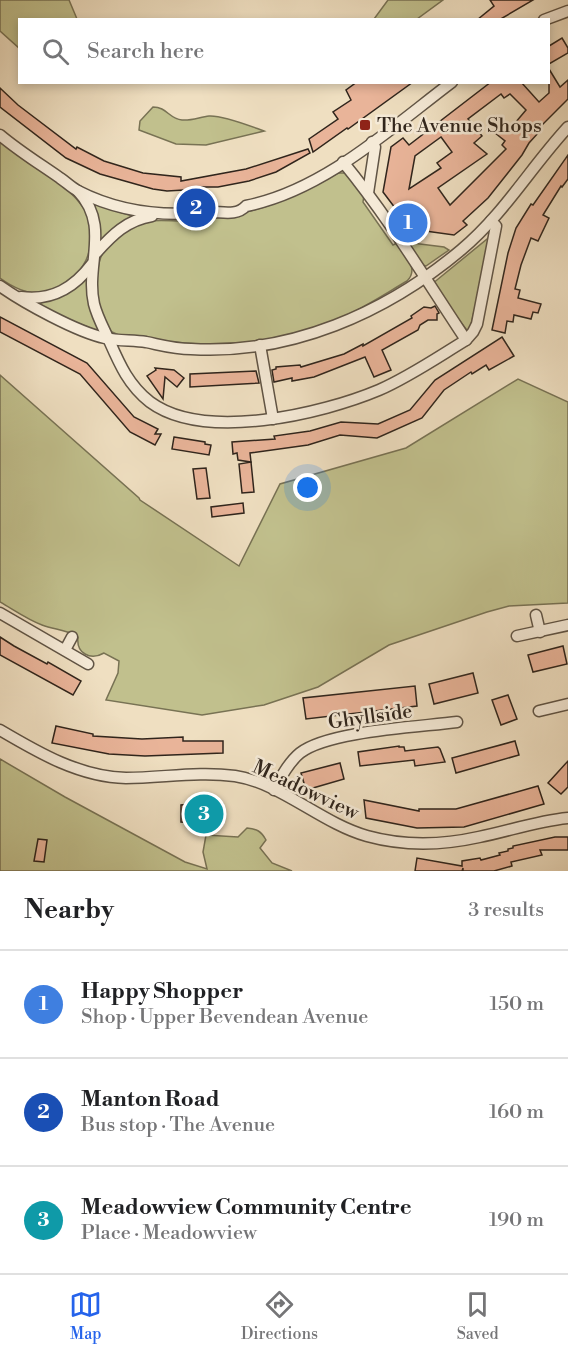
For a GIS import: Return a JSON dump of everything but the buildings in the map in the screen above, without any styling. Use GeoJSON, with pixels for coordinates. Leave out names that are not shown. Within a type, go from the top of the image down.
{"type":"FeatureCollection","features":[{"type":"Feature","properties":{"kind":"street"},"geometry":{"type":"LineString","coordinates":[[549,18],[568,10]]}},
{"type":"Feature","properties":{"kind":"street"},"geometry":{"type":"LineString","coordinates":[[14,296],[38,298],[57,294],[72,286],[114,234],[132,222],[152,216],[242,211],[246,206],[259,204],[303,186],[372,142],[449,84]]}},
{"type":"Feature","properties":{"kind":"street"},"geometry":{"type":"LineString","coordinates":[[0,286],[14,296],[71,325],[108,339],[188,349],[260,345],[291,340],[330,328],[377,305],[424,278],[462,249],[491,221],[568,127]]}},
{"type":"Feature","properties":{"kind":"street"},"geometry":{"type":"LineString","coordinates":[[0,135],[78,191],[85,199],[95,225],[93,302],[114,355],[130,382],[148,400],[168,412],[190,420],[207,422],[273,419],[325,409],[379,390],[466,340],[475,328],[483,298],[496,226],[491,221]]}},
{"type":"Feature","properties":{"kind":"street"},"geometry":{"type":"LineString","coordinates":[[368,193],[375,147],[372,142]]}},
{"type":"Feature","properties":{"kind":"street"},"geometry":{"type":"LineString","coordinates":[[343,162],[403,242],[424,278],[466,340]]}},
{"type":"Feature","properties":{"kind":"street"},"geometry":{"type":"LineString","coordinates":[[78,191],[124,208],[181,215]]}},
{"type":"Feature","properties":{"kind":"street"},"geometry":{"type":"LineString","coordinates":[[260,345],[273,419]]}},
{"type":"Feature","properties":{"kind":"street"},"geometry":{"type":"LineString","coordinates":[[0,613],[88,664]]}},
{"type":"Feature","properties":{"kind":"street"},"geometry":{"type":"LineString","coordinates":[[536,615],[540,632]]}},
{"type":"Feature","properties":{"kind":"street"},"geometry":{"type":"LineString","coordinates":[[517,636],[568,626]]}},
{"type":"Feature","properties":{"kind":"street"},"geometry":{"type":"LineString","coordinates":[[64,650],[72,637]]}},
{"type":"Feature","properties":{"kind":"street"},"geometry":{"type":"LineString","coordinates":[[539,711],[568,704]]}},
{"type":"Feature","properties":{"kind":"street","name":"Ghyllside"},"geometry":{"type":"LineString","coordinates":[[274,790],[298,755],[319,742],[350,735],[457,722]]}},
{"type":"Feature","properties":{"kind":"street","name":"Meadowview"},"geometry":{"type":"LineString","coordinates":[[0,730],[59,762],[98,775],[126,778],[225,775],[247,779],[274,790],[352,831],[397,842],[453,842],[542,821],[568,818]]}},
{"type":"Feature","properties":{"kind":"shaded area"},"geometry":{"type":"Polygon","coordinates":[[[0,0],[69,0],[77,18],[18,18],[18,47],[0,31],[0,0]]]}},
{"type":"Feature","properties":{"kind":"shaded area"},"geometry":{"type":"Polygon","coordinates":[[[388,0],[443,0],[418,18],[375,18],[388,0]]]}},
{"type":"Feature","properties":{"kind":"shaded area"},"geometry":{"type":"Polygon","coordinates":[[[153,107],[162,109],[174,118],[182,120],[215,116],[264,131],[206,145],[176,144],[139,130],[140,121],[153,107]]]}},
{"type":"Feature","properties":{"kind":"shaded area"},"geometry":{"type":"Polygon","coordinates":[[[0,141],[61,184],[81,204],[91,223],[90,248],[87,258],[75,276],[58,288],[38,293],[27,292],[0,278],[0,141]]]}},
{"type":"Feature","properties":{"kind":"shaded area"},"geometry":{"type":"Polygon","coordinates":[[[338,173],[345,173],[364,195],[363,202],[393,245],[397,243],[407,257],[412,272],[407,281],[341,318],[296,333],[261,341],[204,344],[125,337],[112,332],[106,325],[96,299],[98,267],[103,252],[122,231],[143,222],[196,220],[247,212],[313,187],[338,173]]]}},
{"type":"Feature","properties":{"kind":"shaded area"},"geometry":{"type":"Polygon","coordinates":[[[94,206],[133,217],[102,240],[94,206]]]}},
{"type":"Feature","properties":{"kind":"shaded area"},"geometry":{"type":"Polygon","coordinates":[[[492,235],[469,333],[432,284],[492,235]]]}},
{"type":"Feature","properties":{"kind":"shaded area"},"geometry":{"type":"Polygon","coordinates":[[[412,243],[444,247],[449,250],[426,266],[422,265],[409,247],[412,243]]]}},
{"type":"Feature","properties":{"kind":"shaded area"},"geometry":{"type":"Polygon","coordinates":[[[85,279],[88,281],[98,331],[64,318],[39,304],[85,279]]]}},
{"type":"Feature","properties":{"kind":"shaded area"},"geometry":{"type":"Polygon","coordinates":[[[0,375],[140,500],[239,566],[280,484],[406,448],[518,379],[568,402],[568,603],[509,606],[487,612],[389,645],[318,687],[264,705],[202,715],[106,700],[118,673],[119,661],[104,653],[89,656],[79,647],[78,637],[69,632],[37,623],[0,602],[0,375]]]}},
{"type":"Feature","properties":{"kind":"shaded area"},"geometry":{"type":"Polygon","coordinates":[[[0,759],[185,862],[207,869],[203,852],[206,835],[238,837],[247,828],[258,831],[264,837],[266,840],[260,848],[272,863],[292,871],[0,871],[0,759]]]}},
{"type":"Feature","properties":{"kind":"place","name":"The Avenue Shops"},"geometry":{"type":"Point","coordinates":[365,125]}},
{"type":"Feature","properties":{"kind":"place","name":"Manton Road"},"geometry":{"type":"Point","coordinates":[196,208]}},
{"type":"Feature","properties":{"kind":"place","name":"Happy Shopper"},"geometry":{"type":"Point","coordinates":[408,223]}},
{"type":"Feature","properties":{"kind":"place","name":"Meadowview Community Centre"},"geometry":{"type":"Point","coordinates":[204,814]}}]}
